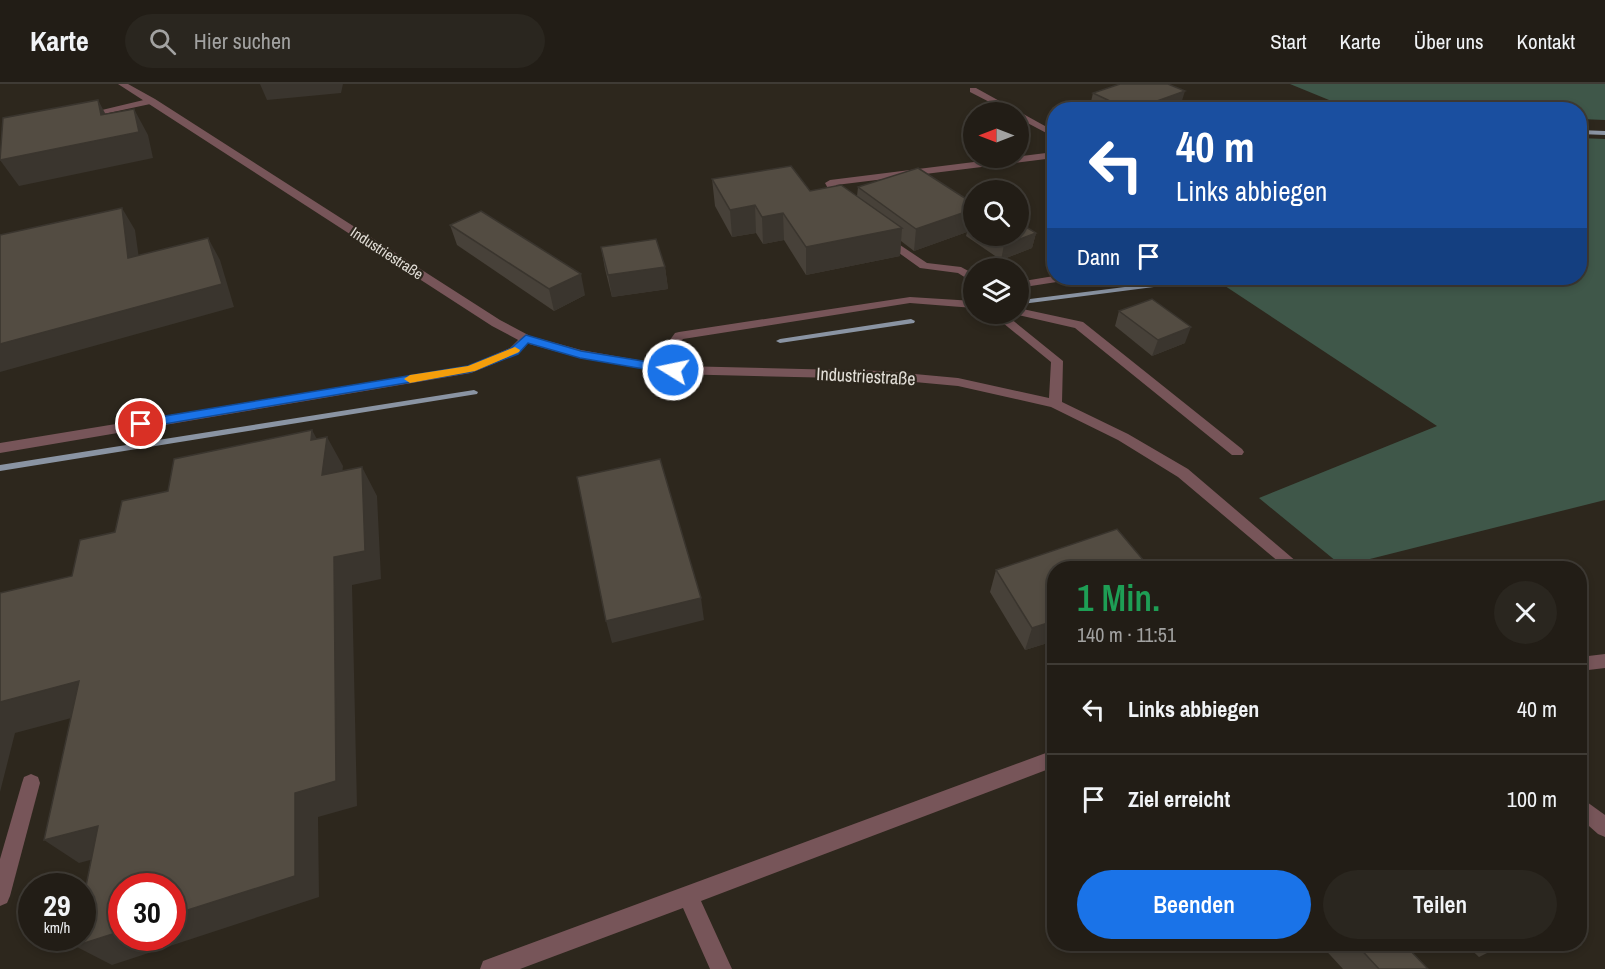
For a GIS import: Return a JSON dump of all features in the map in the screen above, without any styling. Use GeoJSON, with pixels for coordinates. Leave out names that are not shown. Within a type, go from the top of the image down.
{"type":"FeatureCollection","features":[{"type":"Feature","properties":{"kind":"street","name":"Industriestraße"},"geometry":{"type":"LineString","coordinates":[[122,84],[152,101],[496,323],[526,339],[580,354],[673,370],[882,375],[958,382],[1055,405],[1123,437],[1182,473],[1288,561]]}},
{"type":"Feature","properties":{"kind":"street"},"geometry":{"type":"LineString","coordinates":[[973,90],[996,102]]}},
{"type":"Feature","properties":{"kind":"street"},"geometry":{"type":"LineString","coordinates":[[80,116],[152,101]]}},
{"type":"Feature","properties":{"kind":"street"},"geometry":{"type":"LineString","coordinates":[[1029,120],[1047,130]]}},
{"type":"Feature","properties":{"kind":"street"},"geometry":{"type":"LineString","coordinates":[[852,214],[843,207],[830,183],[1047,156]]}},
{"type":"Feature","properties":{"kind":"street"},"geometry":{"type":"LineString","coordinates":[[879,233],[924,266],[963,272]]}},
{"type":"Feature","properties":{"kind":"street"},"geometry":{"type":"LineString","coordinates":[[1029,283],[1047,280]]}},
{"type":"Feature","properties":{"kind":"street"},"geometry":{"type":"LineString","coordinates":[[673,370],[670,348],[678,336],[910,300],[963,302]]}},
{"type":"Feature","properties":{"kind":"street"},"geometry":{"type":"LineString","coordinates":[[1029,314],[1079,325],[1237,452]]}},
{"type":"Feature","properties":{"kind":"street"},"geometry":{"type":"LineString","coordinates":[[1011,324],[1057,361],[1055,405]]}},
{"type":"Feature","properties":{"kind":"street"},"geometry":{"type":"LineString","coordinates":[[0,448],[471,369],[514,351],[526,339]]}},
{"type":"Feature","properties":{"kind":"street"},"geometry":{"type":"LineString","coordinates":[[1587,663],[1605,661]]}},
{"type":"Feature","properties":{"kind":"street"},"geometry":{"type":"LineString","coordinates":[[491,969],[1047,762]]}},
{"type":"Feature","properties":{"kind":"street"},"geometry":{"type":"LineString","coordinates":[[0,896],[31,783]]}},
{"type":"Feature","properties":{"kind":"street"},"geometry":{"type":"LineString","coordinates":[[1587,812],[1605,827]]}},
{"type":"Feature","properties":{"kind":"street"},"geometry":{"type":"LineString","coordinates":[[688,896],[721,969]]}},
{"type":"Feature","properties":{"kind":"green space"},"geometry":{"type":"Polygon","coordinates":[[[1290,84],[1605,84],[1605,120],[1587,119],[1587,102],[1334,102],[1290,84]]]}},
{"type":"Feature","properties":{"kind":"green space"},"geometry":{"type":"Polygon","coordinates":[[[1587,138],[1605,139],[1605,500],[1362,561],[1336,561],[1259,498],[1437,426],[1224,285],[1587,285],[1587,138]]]}},
{"type":"Feature","properties":{"kind":"building"},"geometry":{"type":"Polygon","coordinates":[[[1120,84],[1168,84],[1185,91],[1154,102],[1112,102],[1093,93],[1120,84]]]}},
{"type":"Feature","properties":{"kind":"building"},"geometry":{"type":"Polygon","coordinates":[[[98,100],[101,115],[134,109],[139,132],[0,160],[3,118],[98,100]]]}},
{"type":"Feature","properties":{"kind":"building"},"geometry":{"type":"Polygon","coordinates":[[[791,166],[810,191],[841,185],[902,228],[806,247],[783,213],[762,217],[755,205],[730,210],[712,179],[791,166]]]}},
{"type":"Feature","properties":{"kind":"building"},"geometry":{"type":"Polygon","coordinates":[[[918,168],[963,197],[963,213],[916,229],[858,187],[918,168]]]}},
{"type":"Feature","properties":{"kind":"building"},"geometry":{"type":"Polygon","coordinates":[[[122,208],[128,258],[208,238],[222,284],[0,344],[0,235],[122,208]]]}},
{"type":"Feature","properties":{"kind":"building"},"geometry":{"type":"Polygon","coordinates":[[[481,211],[581,274],[549,289],[450,225],[481,211]]]}},
{"type":"Feature","properties":{"kind":"building"},"geometry":{"type":"Polygon","coordinates":[[[1029,229],[1036,233],[1029,236],[1029,229]]]}},
{"type":"Feature","properties":{"kind":"building"},"geometry":{"type":"Polygon","coordinates":[[[656,239],[665,267],[608,275],[601,247],[656,239]]]}},
{"type":"Feature","properties":{"kind":"building"},"geometry":{"type":"Polygon","coordinates":[[[1152,299],[1191,327],[1158,340],[1119,311],[1152,299]]]}},
{"type":"Feature","properties":{"kind":"building"},"geometry":{"type":"Polygon","coordinates":[[[312,430],[311,440],[327,437],[322,475],[362,467],[365,551],[334,557],[336,781],[295,793],[295,876],[186,911],[186,873],[108,873],[108,935],[96,939],[96,873],[89,873],[98,826],[44,840],[79,681],[0,702],[0,593],[72,576],[80,540],[115,532],[122,501],[168,491],[174,459],[312,430]]]}},
{"type":"Feature","properties":{"kind":"building"},"geometry":{"type":"Polygon","coordinates":[[[660,459],[701,598],[606,621],[577,477],[660,459]]]}},
{"type":"Feature","properties":{"kind":"building"},"geometry":{"type":"Polygon","coordinates":[[[1117,529],[1144,561],[1047,561],[1047,623],[1032,628],[996,570],[1117,529]]]}},
{"type":"Feature","properties":{"kind":"building"},"geometry":{"type":"Polygon","coordinates":[[[1362,951],[1411,951],[1428,969],[1379,969],[1362,951]]]}},
{"type":"Feature","properties":{"kind":"waterway"},"geometry":{"type":"LineString","coordinates":[[1587,132],[1605,133]]}},
{"type":"Feature","properties":{"kind":"waterway"},"geometry":{"type":"LineString","coordinates":[[1029,301],[1154,285]]}},
{"type":"Feature","properties":{"kind":"waterway"},"geometry":{"type":"LineString","coordinates":[[780,341],[911,321]]}},
{"type":"Feature","properties":{"kind":"waterway"},"geometry":{"type":"LineString","coordinates":[[0,468],[474,392]]}},
{"type":"Feature","properties":{"kind":"slow traffic"},"geometry":{"type":"LineString","coordinates":[[410,379],[471,369],[515,350]]}},
{"type":"Feature","properties":{"kind":"route"},"geometry":{"type":"LineString","coordinates":[[141,424],[471,369],[514,351],[526,339],[580,354],[673,370]]}}]}
